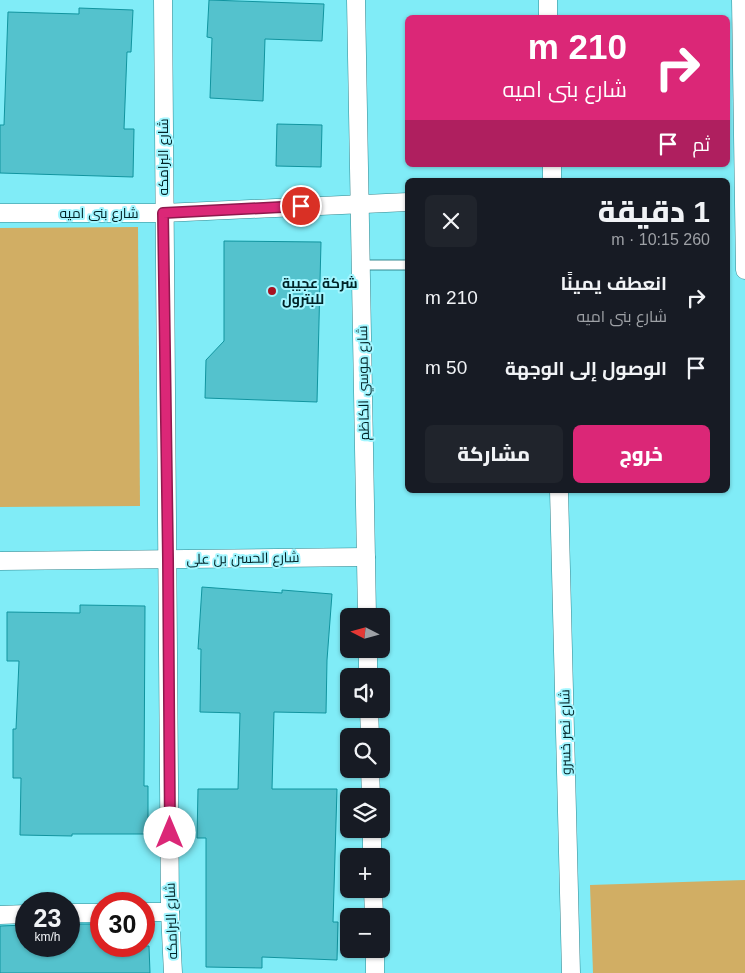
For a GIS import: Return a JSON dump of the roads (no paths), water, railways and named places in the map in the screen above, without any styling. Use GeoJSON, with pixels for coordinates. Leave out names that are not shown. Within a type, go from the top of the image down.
{"type":"FeatureCollection","features":[{"type":"Feature","properties":{"kind":"street","name":"شارع البرامكه"},"geometry":{"type":"LineString","coordinates":[[162,0],[170,912],[173,973]]}},
{"type":"Feature","properties":{"kind":"street","name":"شارع موسي الكاظم"},"geometry":{"type":"LineString","coordinates":[[356,0],[367,608]]}},
{"type":"Feature","properties":{"kind":"street"},"geometry":{"type":"LineString","coordinates":[[548,0],[548,15]]}},
{"type":"Feature","properties":{"kind":"street"},"geometry":{"type":"LineString","coordinates":[[741,0],[739,194],[745,270]]}},
{"type":"Feature","properties":{"kind":"street","name":"شارع بنى اميه"},"geometry":{"type":"LineString","coordinates":[[0,212],[163,213],[405,202]]}},
{"type":"Feature","properties":{"kind":"street","name":"شارع نصر خسرو"},"geometry":{"type":"LineString","coordinates":[[559,493],[571,973]]}},
{"type":"Feature","properties":{"kind":"street","name":"شارع الحسن بن على"},"geometry":{"type":"LineString","coordinates":[[0,561],[366,557]]}},
{"type":"Feature","properties":{"kind":"street"},"geometry":{"type":"LineString","coordinates":[[155,912],[170,912]]}},
{"type":"Feature","properties":{"kind":"street"},"geometry":{"type":"LineString","coordinates":[[0,915],[15,914]]}},
{"type":"Feature","properties":{"kind":"street"},"geometry":{"type":"LineString","coordinates":[[374,958],[375,973]]}},
{"type":"Feature","properties":{"kind":"lane"},"geometry":{"type":"LineString","coordinates":[[362,265],[405,265]]}},
{"type":"Feature","properties":{"kind":"place","name":"شركة عجيبة للبترول"},"geometry":{"type":"Point","coordinates":[272,291]}}]}
